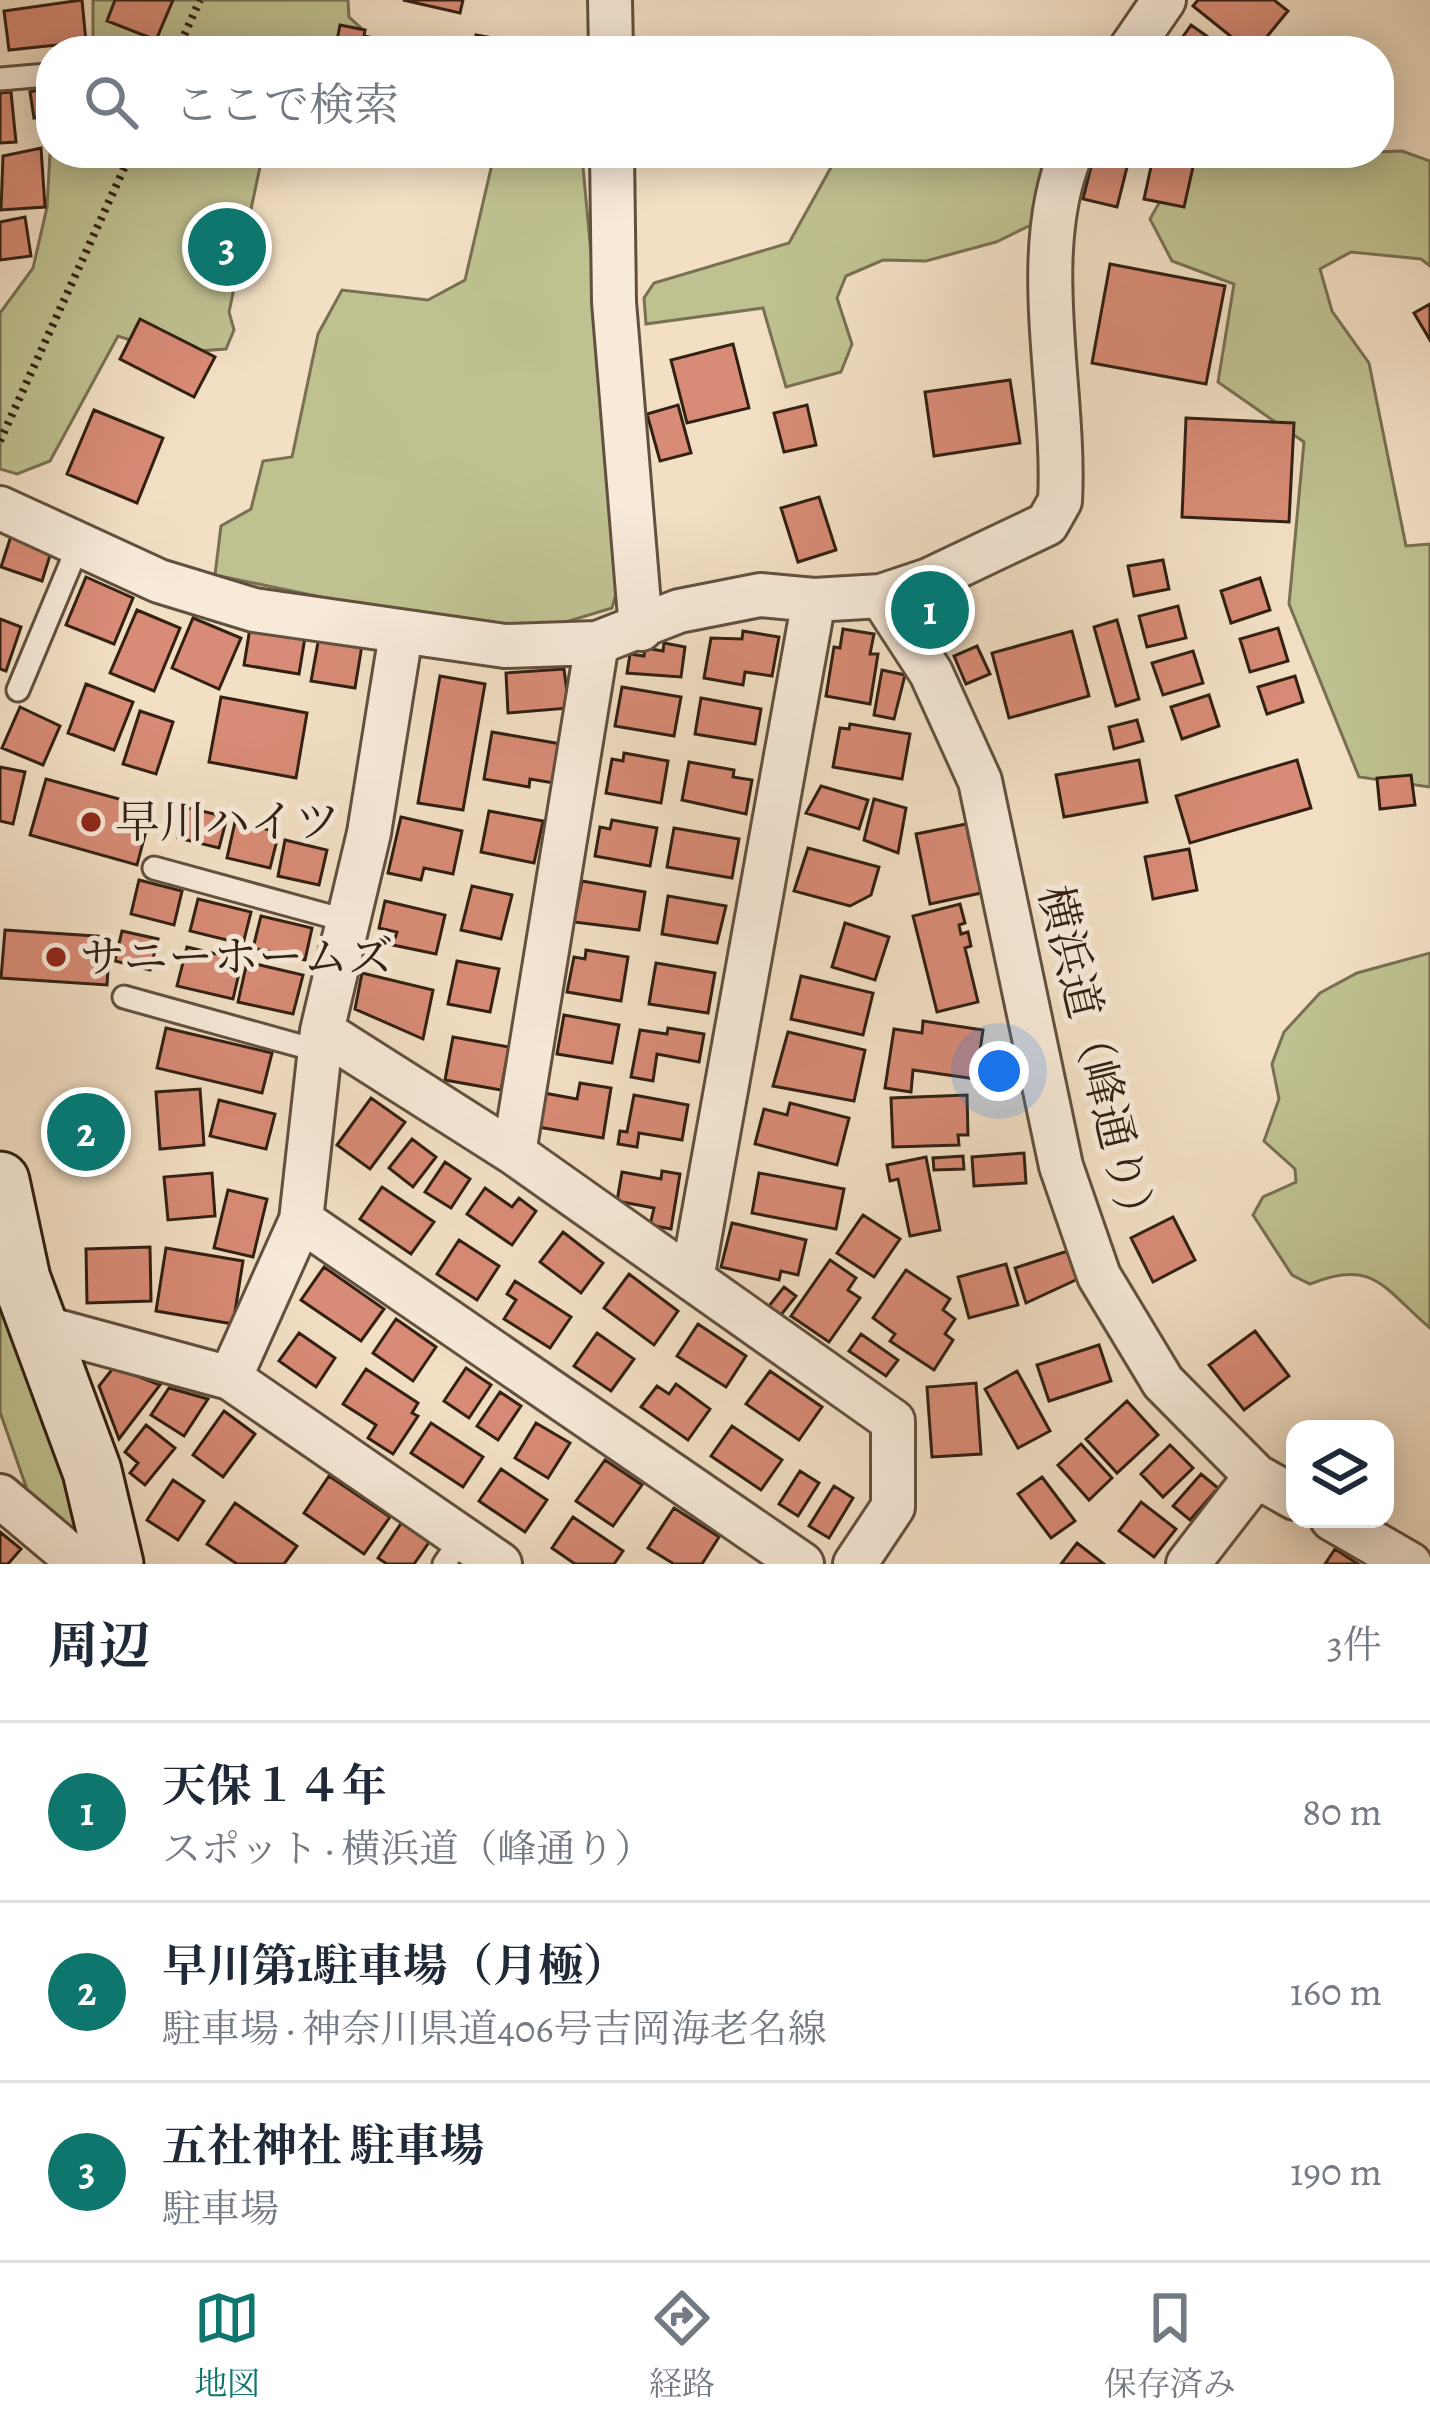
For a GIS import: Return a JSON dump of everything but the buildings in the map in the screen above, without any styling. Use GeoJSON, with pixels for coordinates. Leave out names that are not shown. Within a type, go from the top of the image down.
{"type":"FeatureCollection","features":[{"type":"Feature","properties":{"kind":"main road"},"geometry":{"type":"LineString","coordinates":[[0,1181],[20,1291],[92,1471],[114,1564]]}},
{"type":"Feature","properties":{"kind":"street"},"geometry":{"type":"LineString","coordinates":[[610,0],[610,36]]}},
{"type":"Feature","properties":{"kind":"street"},"geometry":{"type":"LineString","coordinates":[[1139,36],[1164,0]]}},
{"type":"Feature","properties":{"kind":"street"},"geometry":{"type":"LineString","coordinates":[[612,168],[614,302],[641,629]]}},
{"type":"Feature","properties":{"kind":"street"},"geometry":{"type":"LineString","coordinates":[[0,508],[158,581],[254,610],[505,646],[597,643],[679,611],[760,595],[814,600],[881,596],[929,580],[1047,524],[1060,501],[1051,240],[1065,168]]}},
{"type":"Feature","properties":{"kind":"street","name":"横浜道（峰通り）"},"geometry":{"type":"LineString","coordinates":[[881,596],[931,674],[980,781],[1061,1166],[1099,1276],[1163,1382],[1256,1476],[1286,1493]]}},
{"type":"Feature","properties":{"kind":"street"},"geometry":{"type":"LineString","coordinates":[[692,1280],[814,600]]}},
{"type":"Feature","properties":{"kind":"street"},"geometry":{"type":"LineString","coordinates":[[230,1378],[301,1220],[320,1041],[369,833],[401,634]]}},
{"type":"Feature","properties":{"kind":"street"},"geometry":{"type":"LineString","coordinates":[[514,1153],[597,643]]}},
{"type":"Feature","properties":{"kind":"street"},"geometry":{"type":"LineString","coordinates":[[320,1041],[514,1153],[893,1421],[893,1507],[855,1564]]}},
{"type":"Feature","properties":{"kind":"street"},"geometry":{"type":"LineString","coordinates":[[301,1220],[802,1564]]}},
{"type":"Feature","properties":{"kind":"street"},"geometry":{"type":"LineString","coordinates":[[20,1291],[230,1378],[453,1551],[500,1564]]}},
{"type":"Feature","properties":{"kind":"street"},"geometry":{"type":"LineString","coordinates":[[1189,1564],[1256,1476]]}},
{"type":"Feature","properties":{"kind":"street"},"geometry":{"type":"LineString","coordinates":[[0,1496],[81,1564]]}},
{"type":"Feature","properties":{"kind":"street"},"geometry":{"type":"LineString","coordinates":[[1348,1528],[1410,1564]]}},
{"type":"Feature","properties":{"kind":"lane"},"geometry":{"type":"LineString","coordinates":[[0,79],[36,76]]}},
{"type":"Feature","properties":{"kind":"lane"},"geometry":{"type":"LineString","coordinates":[[18,690],[79,544]]}},
{"type":"Feature","properties":{"kind":"lane"},"geometry":{"type":"LineString","coordinates":[[154,868],[348,921]]}},
{"type":"Feature","properties":{"kind":"lane"},"geometry":{"type":"LineString","coordinates":[[124,997],[320,1041]]}},
{"type":"Feature","properties":{"kind":"path"},"geometry":{"type":"LineString","coordinates":[[184,36],[200,0]]}},
{"type":"Feature","properties":{"kind":"path"},"geometry":{"type":"LineString","coordinates":[[0,441],[123,168]]}},
{"type":"Feature","properties":{"kind":"green space"},"geometry":{"type":"Polygon","coordinates":[[[93,0],[348,0],[349,17],[361,28],[361,36],[93,36],[93,0]]]}},
{"type":"Feature","properties":{"kind":"green space"},"geometry":{"type":"Polygon","coordinates":[[[1394,151],[1430,161],[1430,266],[1421,259],[1351,252],[1320,269],[1332,311],[1369,363],[1406,546],[1430,544],[1430,787],[1359,777],[1289,604],[1304,442],[1218,382],[1234,284],[1172,261],[1150,219],[1179,168],[1394,168],[1394,151]]]}},
{"type":"Feature","properties":{"kind":"green space"},"geometry":{"type":"Polygon","coordinates":[[[49,168],[260,168],[229,312],[234,330],[226,349],[170,353],[118,336],[50,461],[17,474],[0,469],[0,313],[33,268],[47,207],[49,168]]]}},
{"type":"Feature","properties":{"kind":"green space"},"geometry":{"type":"Polygon","coordinates":[[[491,168],[583,168],[621,577],[612,608],[546,628],[407,615],[215,575],[221,526],[251,509],[263,461],[292,457],[318,334],[342,290],[428,300],[465,280],[491,168]]]}},
{"type":"Feature","properties":{"kind":"green space"},"geometry":{"type":"Polygon","coordinates":[[[831,168],[1043,168],[1031,225],[996,242],[926,261],[883,260],[846,276],[837,298],[852,344],[841,372],[786,387],[763,308],[646,324],[644,298],[654,283],[789,243],[831,168]]]}},
{"type":"Feature","properties":{"kind":"green space"},"geometry":{"type":"Polygon","coordinates":[[[1430,953],[1430,1328],[1388,1290],[1364,1276],[1349,1274],[1310,1284],[1292,1275],[1253,1215],[1263,1197],[1296,1182],[1295,1169],[1264,1141],[1279,1099],[1272,1064],[1284,1032],[1320,993],[1357,973],[1430,953]]]}},
{"type":"Feature","properties":{"kind":"green space"},"geometry":{"type":"Polygon","coordinates":[[[0,1302],[84,1523],[72,1531],[30,1498],[0,1412],[0,1302]]]}},
{"type":"Feature","properties":{"kind":"place","name":"五社神社 駐車場"},"geometry":{"type":"Point","coordinates":[227,247]}},
{"type":"Feature","properties":{"kind":"place","name":"天保１４年"},"geometry":{"type":"Point","coordinates":[930,610]}},
{"type":"Feature","properties":{"kind":"place","name":"早川ハイツ"},"geometry":{"type":"Point","coordinates":[91,822]}},
{"type":"Feature","properties":{"kind":"place","name":"サニーホームズ"},"geometry":{"type":"Point","coordinates":[56,957]}},
{"type":"Feature","properties":{"kind":"place","name":"早川第1駐車場（月極）"},"geometry":{"type":"Point","coordinates":[86,1132]}}]}
